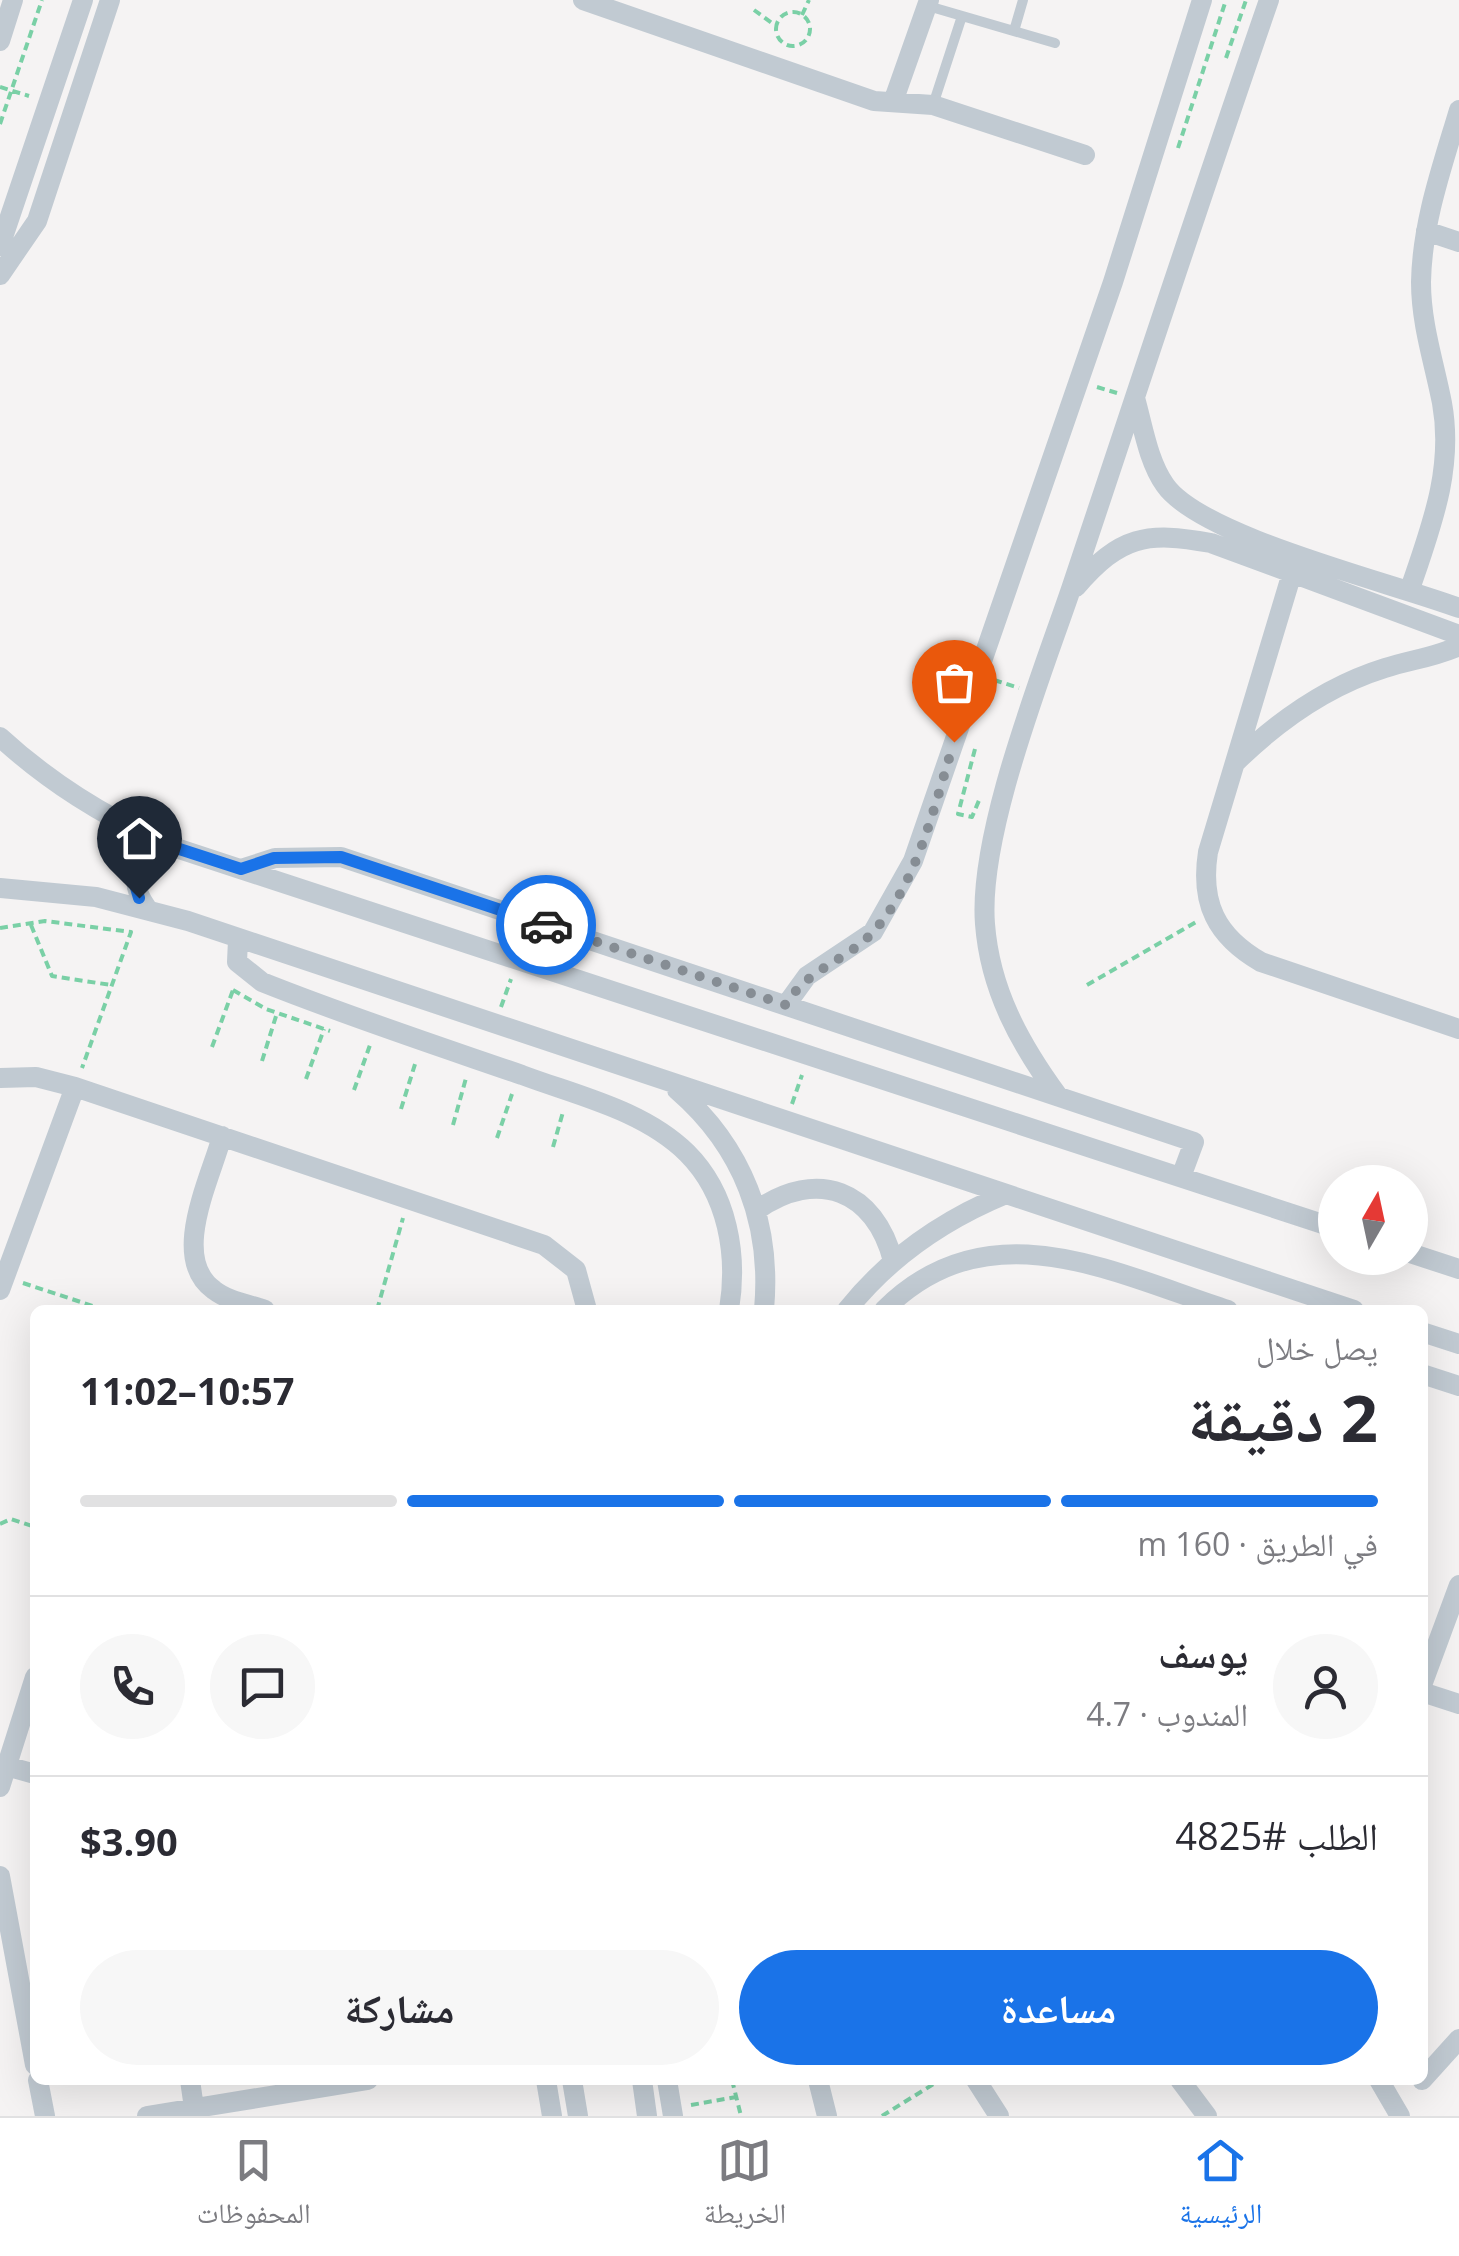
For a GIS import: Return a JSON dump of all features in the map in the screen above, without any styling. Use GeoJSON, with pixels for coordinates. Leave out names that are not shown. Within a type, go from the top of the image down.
{"type":"FeatureCollection","features":[{"type":"Feature","properties":{"kind":"street"},"geometry":{"type":"LineString","coordinates":[[0,41],[13,0]]}},
{"type":"Feature","properties":{"kind":"street"},"geometry":{"type":"LineString","coordinates":[[0,246],[83,0]]}},
{"type":"Feature","properties":{"kind":"street"},"geometry":{"type":"LineString","coordinates":[[0,275],[37,221],[110,0]]}},
{"type":"Feature","properties":{"kind":"street"},"geometry":{"type":"LineString","coordinates":[[582,0],[874,101],[933,105],[1086,155]]}},
{"type":"Feature","properties":{"kind":"street"},"geometry":{"type":"LineString","coordinates":[[786,1005],[807,976],[856,947],[889,910],[933,809],[1202,0]]}},
{"type":"Feature","properties":{"kind":"street"},"geometry":{"type":"LineString","coordinates":[[1058,1096],[1010,1023],[993,974],[984,923],[986,872],[1036,694],[1268,0]]}},
{"type":"Feature","properties":{"kind":"street"},"geometry":{"type":"LineString","coordinates":[[893,102],[928,3]]}},
{"type":"Feature","properties":{"kind":"street"},"geometry":{"type":"LineString","coordinates":[[1410,589],[1438,508],[1446,459],[1442,403],[1422,310],[1426,231],[1459,110]]}},
{"type":"Feature","properties":{"kind":"street"},"geometry":{"type":"LineString","coordinates":[[1426,231],[1459,242]]}},
{"type":"Feature","properties":{"kind":"street"},"geometry":{"type":"LineString","coordinates":[[1135,398],[1165,486],[1187,507],[1260,540],[1459,608]]}},
{"type":"Feature","properties":{"kind":"street"},"geometry":{"type":"LineString","coordinates":[[1068,596],[1121,544],[1147,536],[1212,543],[1459,635]]}},
{"type":"Feature","properties":{"kind":"street"},"geometry":{"type":"LineString","coordinates":[[1292,573],[1204,876],[1211,914],[1238,948],[1261,962],[1459,1029]]}},
{"type":"Feature","properties":{"kind":"street"},"geometry":{"type":"LineString","coordinates":[[1235,763],[1279,723],[1329,691],[1384,668],[1459,646]]}},
{"type":"Feature","properties":{"kind":"street"},"geometry":{"type":"LineString","coordinates":[[0,736],[38,772],[99,813],[164,844],[1318,1222]]}},
{"type":"Feature","properties":{"kind":"street"},"geometry":{"type":"LineString","coordinates":[[147,908],[139,898],[136,871],[142,859],[164,844]]}},
{"type":"Feature","properties":{"kind":"street"},"geometry":{"type":"LineString","coordinates":[[241,869],[274,858],[341,857],[1194,1142],[1181,1177]]}},
{"type":"Feature","properties":{"kind":"street"},"geometry":{"type":"LineString","coordinates":[[0,888],[62,892],[147,908],[1006,1194],[1313,1304]]}},
{"type":"Feature","properties":{"kind":"street"},"geometry":{"type":"LineString","coordinates":[[238,940],[235,954],[242,970],[272,986],[603,1104],[661,1131],[706,1174],[720,1204],[732,1246],[728,1305]]}},
{"type":"Feature","properties":{"kind":"street"},"geometry":{"type":"LineString","coordinates":[[0,1078],[36,1077],[75,1087],[562,1255],[585,1289],[587,1305]]}},
{"type":"Feature","properties":{"kind":"street"},"geometry":{"type":"LineString","coordinates":[[668,1082],[724,1138],[758,1210],[766,1276],[764,1305]]}},
{"type":"Feature","properties":{"kind":"street"},"geometry":{"type":"LineString","coordinates":[[2,1284],[75,1087]]}},
{"type":"Feature","properties":{"kind":"street"},"geometry":{"type":"LineString","coordinates":[[222,1136],[195,1234],[195,1265],[213,1290],[252,1305]]}},
{"type":"Feature","properties":{"kind":"street"},"geometry":{"type":"LineString","coordinates":[[758,1210],[778,1195],[803,1188],[841,1194],[873,1214],[887,1236],[893,1260]]}},
{"type":"Feature","properties":{"kind":"street"},"geometry":{"type":"LineString","coordinates":[[852,1305],[893,1260],[934,1230],[1006,1194]]}},
{"type":"Feature","properties":{"kind":"street"},"geometry":{"type":"LineString","coordinates":[[890,1305],[944,1268],[982,1256],[1022,1252],[1062,1256],[1213,1305]]}},
{"type":"Feature","properties":{"kind":"street"},"geometry":{"type":"LineString","coordinates":[[1428,1258],[1459,1269]]}},
{"type":"Feature","properties":{"kind":"street"},"geometry":{"type":"LineString","coordinates":[[1428,1334],[1459,1344]]}},
{"type":"Feature","properties":{"kind":"street"},"geometry":{"type":"LineString","coordinates":[[1428,1376],[1459,1386]]}},
{"type":"Feature","properties":{"kind":"street"},"geometry":{"type":"LineString","coordinates":[[1428,1671],[1459,1585]]}},
{"type":"Feature","properties":{"kind":"street"},"geometry":{"type":"LineString","coordinates":[[1428,1691],[1459,1704]]}},
{"type":"Feature","properties":{"kind":"street"},"geometry":{"type":"LineString","coordinates":[[0,1788],[30,1693]]}},
{"type":"Feature","properties":{"kind":"street"},"geometry":{"type":"LineString","coordinates":[[6,1766],[30,1773]]}},
{"type":"Feature","properties":{"kind":"street"},"geometry":{"type":"LineString","coordinates":[[0,1876],[30,2038]]}},
{"type":"Feature","properties":{"kind":"street"},"geometry":{"type":"LineString","coordinates":[[1428,2073],[1459,2039]]}},
{"type":"Feature","properties":{"kind":"street"},"geometry":{"type":"LineString","coordinates":[[39,2085],[44,2116]]}},
{"type":"Feature","properties":{"kind":"street"},"geometry":{"type":"LineString","coordinates":[[191,2085],[194,2108]]}},
{"type":"Feature","properties":{"kind":"street"},"geometry":{"type":"LineString","coordinates":[[147,2116],[337,2085]]}},
{"type":"Feature","properties":{"kind":"street"},"geometry":{"type":"LineString","coordinates":[[547,2085],[552,2116]]}},
{"type":"Feature","properties":{"kind":"street"},"geometry":{"type":"LineString","coordinates":[[573,2085],[578,2116]]}},
{"type":"Feature","properties":{"kind":"street"},"geometry":{"type":"LineString","coordinates":[[643,2085],[647,2116]]}},
{"type":"Feature","properties":{"kind":"street"},"geometry":{"type":"LineString","coordinates":[[668,2085],[672,2113]]}},
{"type":"Feature","properties":{"kind":"street"},"geometry":{"type":"LineString","coordinates":[[819,2085],[828,2116]]}},
{"type":"Feature","properties":{"kind":"street"},"geometry":{"type":"LineString","coordinates":[[979,2085],[998,2116]]}},
{"type":"Feature","properties":{"kind":"street"},"geometry":{"type":"LineString","coordinates":[[1184,2085],[1207,2116]]}},
{"type":"Feature","properties":{"kind":"street"},"geometry":{"type":"LineString","coordinates":[[1382,2085],[1398,2112],[1418,2085]]}},
{"type":"Feature","properties":{"kind":"lane"},"geometry":{"type":"LineString","coordinates":[[1014,31],[1024,0]]}},
{"type":"Feature","properties":{"kind":"lane"},"geometry":{"type":"LineString","coordinates":[[928,3],[1055,43]]}},
{"type":"Feature","properties":{"kind":"lane"},"geometry":{"type":"LineString","coordinates":[[933,105],[962,16]]}},
{"type":"Feature","properties":{"kind":"path"},"geometry":{"type":"LineString","coordinates":[[0,124],[42,0]]}},
{"type":"Feature","properties":{"kind":"path"},"geometry":{"type":"LineString","coordinates":[[802,16],[809,0]]}},
{"type":"Feature","properties":{"kind":"path"},"geometry":{"type":"LineString","coordinates":[[1177,151],[1226,0]]}},
{"type":"Feature","properties":{"kind":"path"},"geometry":{"type":"LineString","coordinates":[[754,10],[776,26],[784,44],[802,43],[809,26],[802,16]]}},
{"type":"Feature","properties":{"kind":"path"},"geometry":{"type":"LineString","coordinates":[[776,26],[783,16],[802,16]]}},
{"type":"Feature","properties":{"kind":"path"},"geometry":{"type":"LineString","coordinates":[[0,87],[50,103]]}},
{"type":"Feature","properties":{"kind":"path"},"geometry":{"type":"LineString","coordinates":[[1173,90],[1196,97]]}},
{"type":"Feature","properties":{"kind":"path"},"geometry":{"type":"LineString","coordinates":[[1078,382],[1135,398]]}},
{"type":"Feature","properties":{"kind":"path"},"geometry":{"type":"LineString","coordinates":[[976,674],[1036,694]]}},
{"type":"Feature","properties":{"kind":"path"},"geometry":{"type":"LineString","coordinates":[[979,734],[958,814],[972,818],[982,794]]}},
{"type":"Feature","properties":{"kind":"path"},"geometry":{"type":"LineString","coordinates":[[1087,984],[1211,914]]}},
{"type":"Feature","properties":{"kind":"path"},"geometry":{"type":"LineString","coordinates":[[0,928],[30,923],[82,924],[132,932],[75,1087]]}},
{"type":"Feature","properties":{"kind":"path"},"geometry":{"type":"LineString","coordinates":[[30,923],[52,976],[111,985]]}},
{"type":"Feature","properties":{"kind":"path"},"geometry":{"type":"LineString","coordinates":[[495,1024],[517,960]]}},
{"type":"Feature","properties":{"kind":"path"},"geometry":{"type":"LineString","coordinates":[[212,1046],[242,970]]}},
{"type":"Feature","properties":{"kind":"path"},"geometry":{"type":"LineString","coordinates":[[262,1062],[277,1013]]}},
{"type":"Feature","properties":{"kind":"path"},"geometry":{"type":"LineString","coordinates":[[306,1079],[324,1029]]}},
{"type":"Feature","properties":{"kind":"path"},"geometry":{"type":"LineString","coordinates":[[354,1090],[370,1045]]}},
{"type":"Feature","properties":{"kind":"path"},"geometry":{"type":"LineString","coordinates":[[786,1122],[809,1056]]}},
{"type":"Feature","properties":{"kind":"path"},"geometry":{"type":"LineString","coordinates":[[401,1108],[416,1061]]}},
{"type":"Feature","properties":{"kind":"path"},"geometry":{"type":"LineString","coordinates":[[453,1124],[466,1078]]}},
{"type":"Feature","properties":{"kind":"path"},"geometry":{"type":"LineString","coordinates":[[497,1138],[512,1094]]}},
{"type":"Feature","properties":{"kind":"path"},"geometry":{"type":"LineString","coordinates":[[553,1147],[564,1112]]}},
{"type":"Feature","properties":{"kind":"path"},"geometry":{"type":"LineString","coordinates":[[379,1305],[408,1199]]}},
{"type":"Feature","properties":{"kind":"path"},"geometry":{"type":"LineString","coordinates":[[2,1284],[85,1305]]}},
{"type":"Feature","properties":{"kind":"path"},"geometry":{"type":"LineString","coordinates":[[0,1524],[11,1519],[30,1525]]}},
{"type":"Feature","properties":{"kind":"path"},"geometry":{"type":"LineString","coordinates":[[733,2085],[740,2116]]}},
{"type":"Feature","properties":{"kind":"path"},"geometry":{"type":"LineString","coordinates":[[882,2116],[932,2085]]}},
{"type":"Feature","properties":{"kind":"path"},"geometry":{"type":"LineString","coordinates":[[672,2113],[736,2097]]}},
{"type":"Feature","properties":{"kind":"way so far"},"geometry":{"type":"LineString","coordinates":[[546,925],[786,1005],[807,976],[856,947],[889,910],[933,809],[954,742]]}},
{"type":"Feature","properties":{"kind":"route"},"geometry":{"type":"LineString","coordinates":[[139,898],[136,871],[142,859],[164,844],[241,869],[274,858],[308,854],[341,857],[546,925]]}}]}
